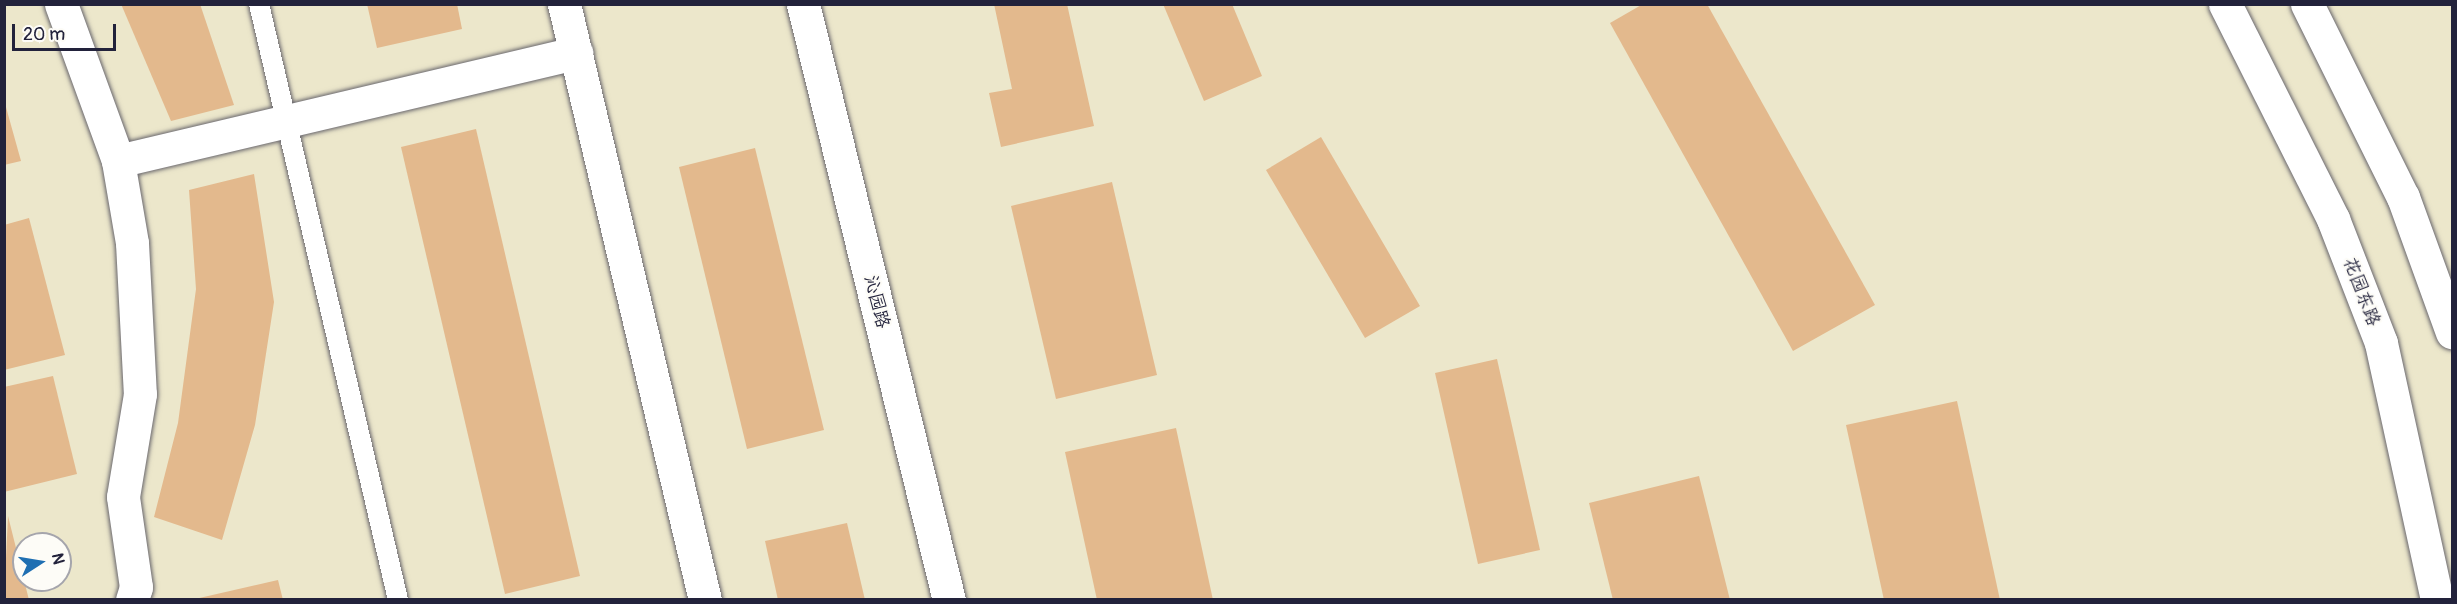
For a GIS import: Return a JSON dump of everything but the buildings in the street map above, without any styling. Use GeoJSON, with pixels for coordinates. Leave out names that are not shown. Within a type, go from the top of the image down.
{"type":"FeatureCollection","features":[{"type":"Feature","properties":{"kind":"street"},"geometry":{"type":"LineString","coordinates":[[61,4],[118,161],[132,243],[141,394],[123,497],[136,588],[132,600]]}},
{"type":"Feature","properties":{"kind":"street"},"geometry":{"type":"LineString","coordinates":[[564,4],[705,600]]}},
{"type":"Feature","properties":{"kind":"street","name":"沁园路"},"geometry":{"type":"LineString","coordinates":[[803,4],[949,600]]}},
{"type":"Feature","properties":{"kind":"street","name":"花园东路"},"geometry":{"type":"LineString","coordinates":[[2225,4],[2333,219],[2381,343],[2437,600]]}},
{"type":"Feature","properties":{"kind":"street"},"geometry":{"type":"LineString","coordinates":[[2307,4],[2403,197],[2452,332]]}},
{"type":"Feature","properties":{"kind":"street"},"geometry":{"type":"LineString","coordinates":[[118,161],[576,53]]}},
{"type":"Feature","properties":{"kind":"lane"},"geometry":{"type":"LineString","coordinates":[[259,4],[398,600]]}}]}
